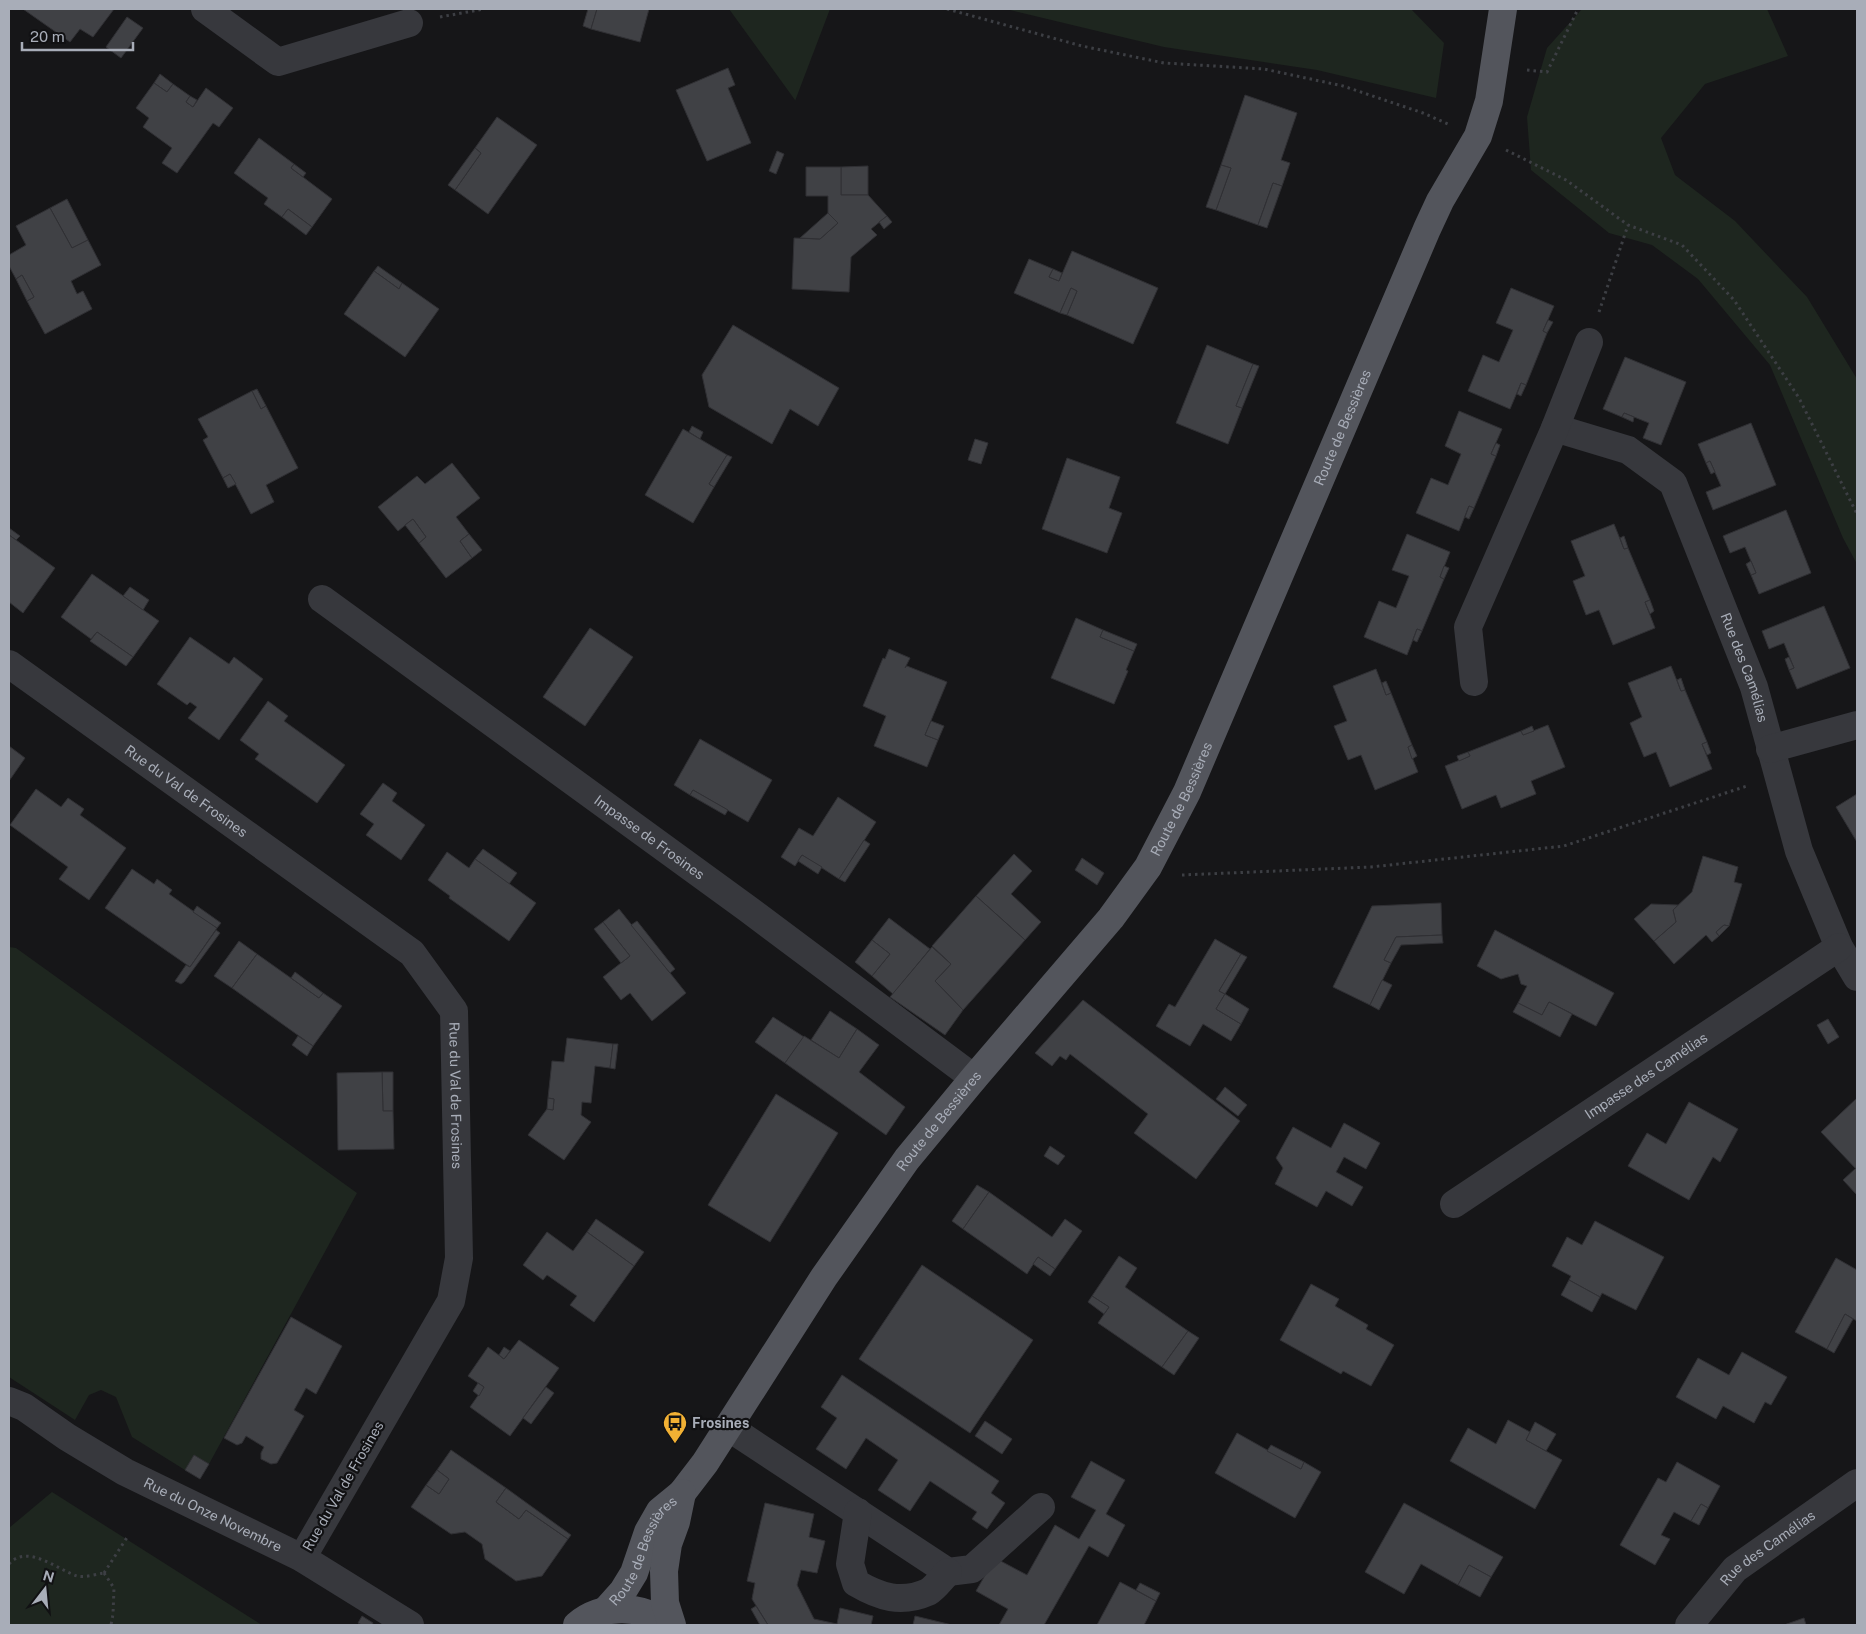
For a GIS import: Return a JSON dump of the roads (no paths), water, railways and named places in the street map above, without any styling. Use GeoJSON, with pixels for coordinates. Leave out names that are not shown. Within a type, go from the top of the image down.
{"type":"FeatureCollection","features":[{"type":"Feature","properties":{"kind":"main road","name":"Route de Bessières"},"geometry":{"type":"LineString","coordinates":[[606,1610],[623,1591],[634,1573],[648,1532],[660,1511],[682,1493],[705,1462],[824,1276],[907,1159],[1111,918],[1148,868],[1187,792],[1426,229],[1478,136],[1488,100],[1503,9]]}},
{"type":"Feature","properties":{"kind":"main road","name":"Route de Bessières"},"geometry":{"type":"LineString","coordinates":[[672,1625],[665,1603],[664,1571],[668,1544],[676,1522],[682,1493]]}},
{"type":"Feature","properties":{"kind":"main road"},"geometry":{"type":"LineString","coordinates":[[577,1625],[592,1615],[606,1610],[625,1609],[644,1613],[664,1625]]}},
{"type":"Feature","properties":{"kind":"street"},"geometry":{"type":"LineString","coordinates":[[205,9],[278,62],[409,23]]}},
{"type":"Feature","properties":{"kind":"street"},"geometry":{"type":"LineString","coordinates":[[1474,682],[1468,627],[1555,428],[1589,342]]}},
{"type":"Feature","properties":{"kind":"street","name":"Rue des Camélias"},"geometry":{"type":"LineString","coordinates":[[1555,428],[1628,450],[1674,483],[1754,687],[1799,851],[1839,947],[1857,977]]}},
{"type":"Feature","properties":{"kind":"street","name":"Impasse de Frosines"},"geometry":{"type":"LineString","coordinates":[[322,599],[748,909],[974,1078]]}},
{"type":"Feature","properties":{"kind":"street","name":"Rue du Val de Frosines"},"geometry":{"type":"LineString","coordinates":[[9,664],[412,953],[454,1011],[459,1258],[451,1301],[302,1558]]}},
{"type":"Feature","properties":{"kind":"street"},"geometry":{"type":"LineString","coordinates":[[1770,749],[1857,725]]}},
{"type":"Feature","properties":{"kind":"street","name":"Impasse des Camélias"},"geometry":{"type":"LineString","coordinates":[[1454,1204],[1839,947]]}},
{"type":"Feature","properties":{"kind":"street","name":"Rue du Onze Novembre"},"geometry":{"type":"LineString","coordinates":[[9,1401],[24,1407],[66,1437],[125,1472],[302,1558],[410,1625]]}},
{"type":"Feature","properties":{"kind":"street","name":"Rue du Onze Novembre"},"geometry":{"type":"LineString","coordinates":[[9,1420],[66,1437]]}},
{"type":"Feature","properties":{"kind":"street"},"geometry":{"type":"LineString","coordinates":[[728,1427],[948,1572]]}},
{"type":"Feature","properties":{"kind":"street","name":"Rue des Camélias"},"geometry":{"type":"LineString","coordinates":[[1689,1625],[1735,1569],[1857,1483]]}},
{"type":"Feature","properties":{"kind":"street"},"geometry":{"type":"LineString","coordinates":[[858,1512],[850,1564],[856,1583],[874,1594],[900,1599],[930,1591],[948,1572],[972,1569],[1040,1506]]}},
{"type":"Feature","properties":{"kind":"place","name":"Frosines"},"geometry":{"type":"Point","coordinates":[675,1444]}}]}
